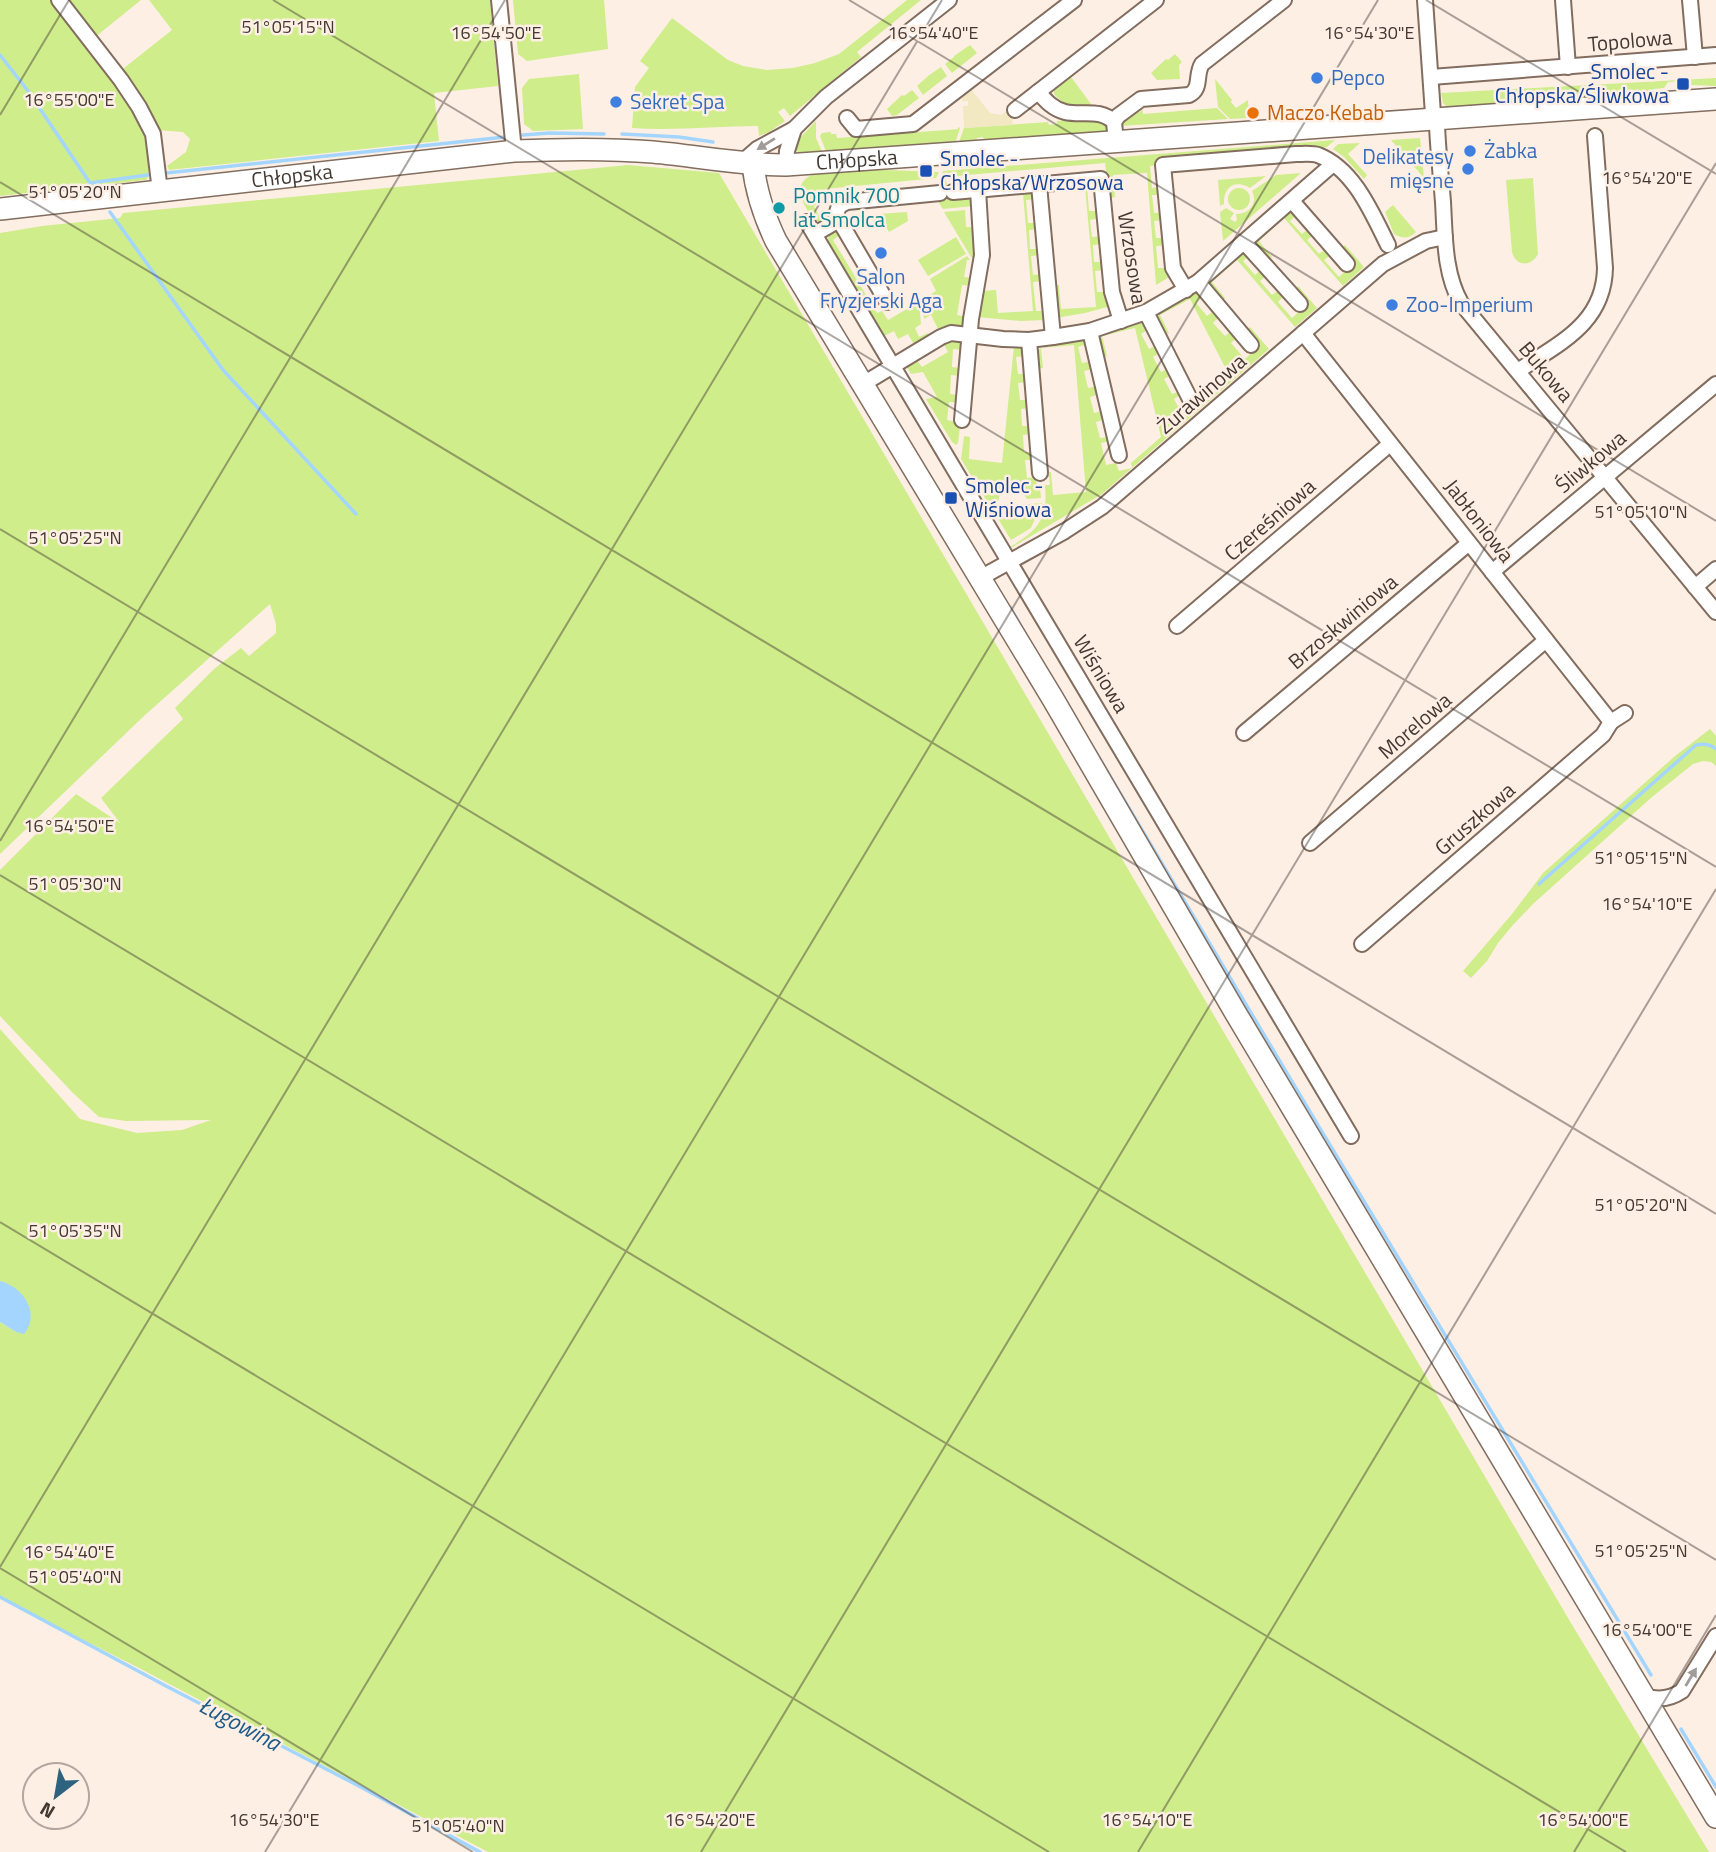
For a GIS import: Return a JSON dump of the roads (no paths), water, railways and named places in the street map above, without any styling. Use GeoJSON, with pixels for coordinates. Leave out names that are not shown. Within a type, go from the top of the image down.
{"type":"FeatureCollection","features":[{"type":"Feature","properties":{"kind":"street"},"geometry":{"type":"LineString","coordinates":[[60,0],[139,107],[153,134],[160,191]]}},
{"type":"Feature","properties":{"kind":"street"},"geometry":{"type":"LineString","coordinates":[[499,0],[514,151]]}},
{"type":"Feature","properties":{"kind":"street"},"geometry":{"type":"LineString","coordinates":[[949,0],[825,97],[794,129],[757,149],[747,164],[767,223],[1053,699],[1235,1012],[1716,1817]]}},
{"type":"Feature","properties":{"kind":"street"},"geometry":{"type":"LineString","coordinates":[[847,117],[856,129],[913,124],[1073,0]]}},
{"type":"Feature","properties":{"kind":"street"},"geometry":{"type":"LineString","coordinates":[[1015,110],[1156,0]]}},
{"type":"Feature","properties":{"kind":"street"},"geometry":{"type":"LineString","coordinates":[[1115,132],[1118,116],[1141,99],[1193,93],[1202,64],[1284,0]]}},
{"type":"Feature","properties":{"kind":"street","name":"Bukowa"},"geometry":{"type":"LineString","coordinates":[[1425,0],[1445,237],[1449,271],[1455,292],[1461,303],[1716,612]]}},
{"type":"Feature","properties":{"kind":"street","name":"Topolowa"},"geometry":{"type":"LineString","coordinates":[[1563,0],[1568,67]]}},
{"type":"Feature","properties":{"kind":"street","name":"Topolowa"},"geometry":{"type":"LineString","coordinates":[[1690,0],[1695,57]]}},
{"type":"Feature","properties":{"kind":"street","name":"Topolowa"},"geometry":{"type":"LineString","coordinates":[[1431,77],[1716,55]]}},
{"type":"Feature","properties":{"kind":"street"},"geometry":{"type":"LineString","coordinates":[[1038,92],[1059,109],[1107,116],[1115,132]]}},
{"type":"Feature","properties":{"kind":"street","name":"Chłopska"},"geometry":{"type":"LineString","coordinates":[[0,209],[514,151],[623,149],[747,164],[786,165],[1115,132],[1436,120],[1716,99]]}},
{"type":"Feature","properties":{"kind":"street"},"geometry":{"type":"LineString","coordinates":[[786,165],[794,129]]}},
{"type":"Feature","properties":{"kind":"street"},"geometry":{"type":"LineString","coordinates":[[1518,371],[1580,328],[1591,315],[1603,290],[1605,268],[1595,136]]}},
{"type":"Feature","properties":{"kind":"street","name":"Wrzosowa"},"geometry":{"type":"LineString","coordinates":[[1251,345],[1173,268],[1163,165],[1308,153],[1317,155],[1333,164],[1364,197],[1388,245]]}},
{"type":"Feature","properties":{"kind":"street","name":"Wrzosowa"},"geometry":{"type":"LineString","coordinates":[[863,384],[951,333],[1029,340],[1090,331],[1146,312],[1192,286],[1333,164]]}},
{"type":"Feature","properties":{"kind":"street","name":"Wrzosowa"},"geometry":{"type":"LineString","coordinates":[[947,193],[1101,179],[1112,292],[1121,321]]}},
{"type":"Feature","properties":{"kind":"street"},"geometry":{"type":"LineString","coordinates":[[1039,185],[1052,337]]}},
{"type":"Feature","properties":{"kind":"street"},"geometry":{"type":"LineString","coordinates":[[962,421],[970,335],[982,255],[978,190]]}},
{"type":"Feature","properties":{"kind":"street","name":"Wiśniowa"},"geometry":{"type":"LineString","coordinates":[[947,193],[842,203],[836,215],[839,220],[811,228],[1351,1136]]}},
{"type":"Feature","properties":{"kind":"street"},"geometry":{"type":"LineString","coordinates":[[1292,201],[1347,264]]}},
{"type":"Feature","properties":{"kind":"street"},"geometry":{"type":"LineString","coordinates":[[839,220],[887,302]]}},
{"type":"Feature","properties":{"kind":"street","name":"Żurawinowa"},"geometry":{"type":"LineString","coordinates":[[980,578],[1065,531],[1102,507],[1383,264],[1426,242],[1445,237]]}},
{"type":"Feature","properties":{"kind":"street"},"geometry":{"type":"LineString","coordinates":[[1244,242],[1300,304]]}},
{"type":"Feature","properties":{"kind":"street","name":"Wrzosowa"},"geometry":{"type":"LineString","coordinates":[[1146,312],[1192,403]]}},
{"type":"Feature","properties":{"kind":"street"},"geometry":{"type":"LineString","coordinates":[[1090,331],[1119,455]]}},
{"type":"Feature","properties":{"kind":"street","name":"Jabłoniowa"},"geometry":{"type":"LineString","coordinates":[[1303,333],[1611,722]]}},
{"type":"Feature","properties":{"kind":"street"},"geometry":{"type":"LineString","coordinates":[[1029,340],[1040,473]]}},
{"type":"Feature","properties":{"kind":"street","name":"Śliwkowa"},"geometry":{"type":"LineString","coordinates":[[1492,572],[1716,384]]}},
{"type":"Feature","properties":{"kind":"street","name":"Czereśniowa"},"geometry":{"type":"LineString","coordinates":[[1177,626],[1390,444]]}},
{"type":"Feature","properties":{"kind":"street","name":"Brzoskwiniowa"},"geometry":{"type":"LineString","coordinates":[[1244,733],[1469,543]]}},
{"type":"Feature","properties":{"kind":"street"},"geometry":{"type":"LineString","coordinates":[[1695,587],[1716,569]]}},
{"type":"Feature","properties":{"kind":"street","name":"Morelowa"},"geometry":{"type":"LineString","coordinates":[[1310,843],[1546,640]]}},
{"type":"Feature","properties":{"kind":"street"},"geometry":{"type":"LineString","coordinates":[[1611,722],[1625,713]]}},
{"type":"Feature","properties":{"kind":"street","name":"Gruszkowa"},"geometry":{"type":"LineString","coordinates":[[1362,944],[1603,735],[1611,722]]}},
{"type":"Feature","properties":{"kind":"street"},"geometry":{"type":"LineString","coordinates":[[1643,1695],[1655,1699],[1674,1696],[1682,1691],[1716,1636]]}},
{"type":"Feature","properties":{"kind":"street"},"geometry":{"type":"LineString","coordinates":[[1664,1730],[1674,1696]]}},
{"type":"Feature","properties":{"kind":"water"},"geometry":{"type":"Polygon","coordinates":[[[0,1281],[16,1289],[27,1302],[31,1318],[24,1334],[0,1322],[0,1281]]]}},
{"type":"Feature","properties":{"kind":"waterway"},"geometry":{"type":"LineString","coordinates":[[0,55],[28,91],[94,189]]}},
{"type":"Feature","properties":{"kind":"waterway"},"geometry":{"type":"LineString","coordinates":[[523,135],[604,134]]}},
{"type":"Feature","properties":{"kind":"waterway"},"geometry":{"type":"LineString","coordinates":[[622,134],[713,142]]}},
{"type":"Feature","properties":{"kind":"waterway"},"geometry":{"type":"LineString","coordinates":[[166,173],[505,137]]}},
{"type":"Feature","properties":{"kind":"waterway"},"geometry":{"type":"LineString","coordinates":[[90,183],[148,175]]}},
{"type":"Feature","properties":{"kind":"waterway"},"geometry":{"type":"LineString","coordinates":[[110,212],[223,370],[356,514]]}},
{"type":"Feature","properties":{"kind":"waterway"},"geometry":{"type":"LineString","coordinates":[[1010,607],[1025,633]]}},
{"type":"Feature","properties":{"kind":"waterway"},"geometry":{"type":"LineString","coordinates":[[1539,884],[1696,745],[1707,744],[1716,749]]}},
{"type":"Feature","properties":{"kind":"waterway"},"geometry":{"type":"LineString","coordinates":[[1095,751],[1651,1675]]}},
{"type":"Feature","properties":{"kind":"waterway","name":"Ługowina"},"geometry":{"type":"LineString","coordinates":[[0,1597],[480,1852]]}},
{"type":"Feature","properties":{"kind":"waterway"},"geometry":{"type":"LineString","coordinates":[[1681,1729],[1716,1787]]}},
{"type":"Feature","properties":{"kind":"place","name":"Pepco"},"geometry":{"type":"Point","coordinates":[1317,78]}},
{"type":"Feature","properties":{"kind":"place","name":"Smolec - Chłopska/Śliwkowa"},"geometry":{"type":"Point","coordinates":[1683,84]}},
{"type":"Feature","properties":{"kind":"place","name":"Sekret Spa"},"geometry":{"type":"Point","coordinates":[616,102]}},
{"type":"Feature","properties":{"kind":"place","name":"Maczo Kebab"},"geometry":{"type":"Point","coordinates":[1253,113]}},
{"type":"Feature","properties":{"kind":"place","name":"Żabka"},"geometry":{"type":"Point","coordinates":[1470,151]}},
{"type":"Feature","properties":{"kind":"place","name":"Delikatesy mięsne"},"geometry":{"type":"Point","coordinates":[1468,169]}},
{"type":"Feature","properties":{"kind":"place","name":"Smolec - Chłopska/Wrzosowa"},"geometry":{"type":"Point","coordinates":[926,171]}},
{"type":"Feature","properties":{"kind":"place","name":"Pomnik 700 lat Smolca"},"geometry":{"type":"Point","coordinates":[779,208]}},
{"type":"Feature","properties":{"kind":"place","name":"Salon Fryzjerski Aga"},"geometry":{"type":"Point","coordinates":[881,253]}},
{"type":"Feature","properties":{"kind":"place","name":"Zoo-Imperium"},"geometry":{"type":"Point","coordinates":[1392,305]}},
{"type":"Feature","properties":{"kind":"place","name":"Smolec - Wiśniowa"},"geometry":{"type":"Point","coordinates":[951,498]}}]}
